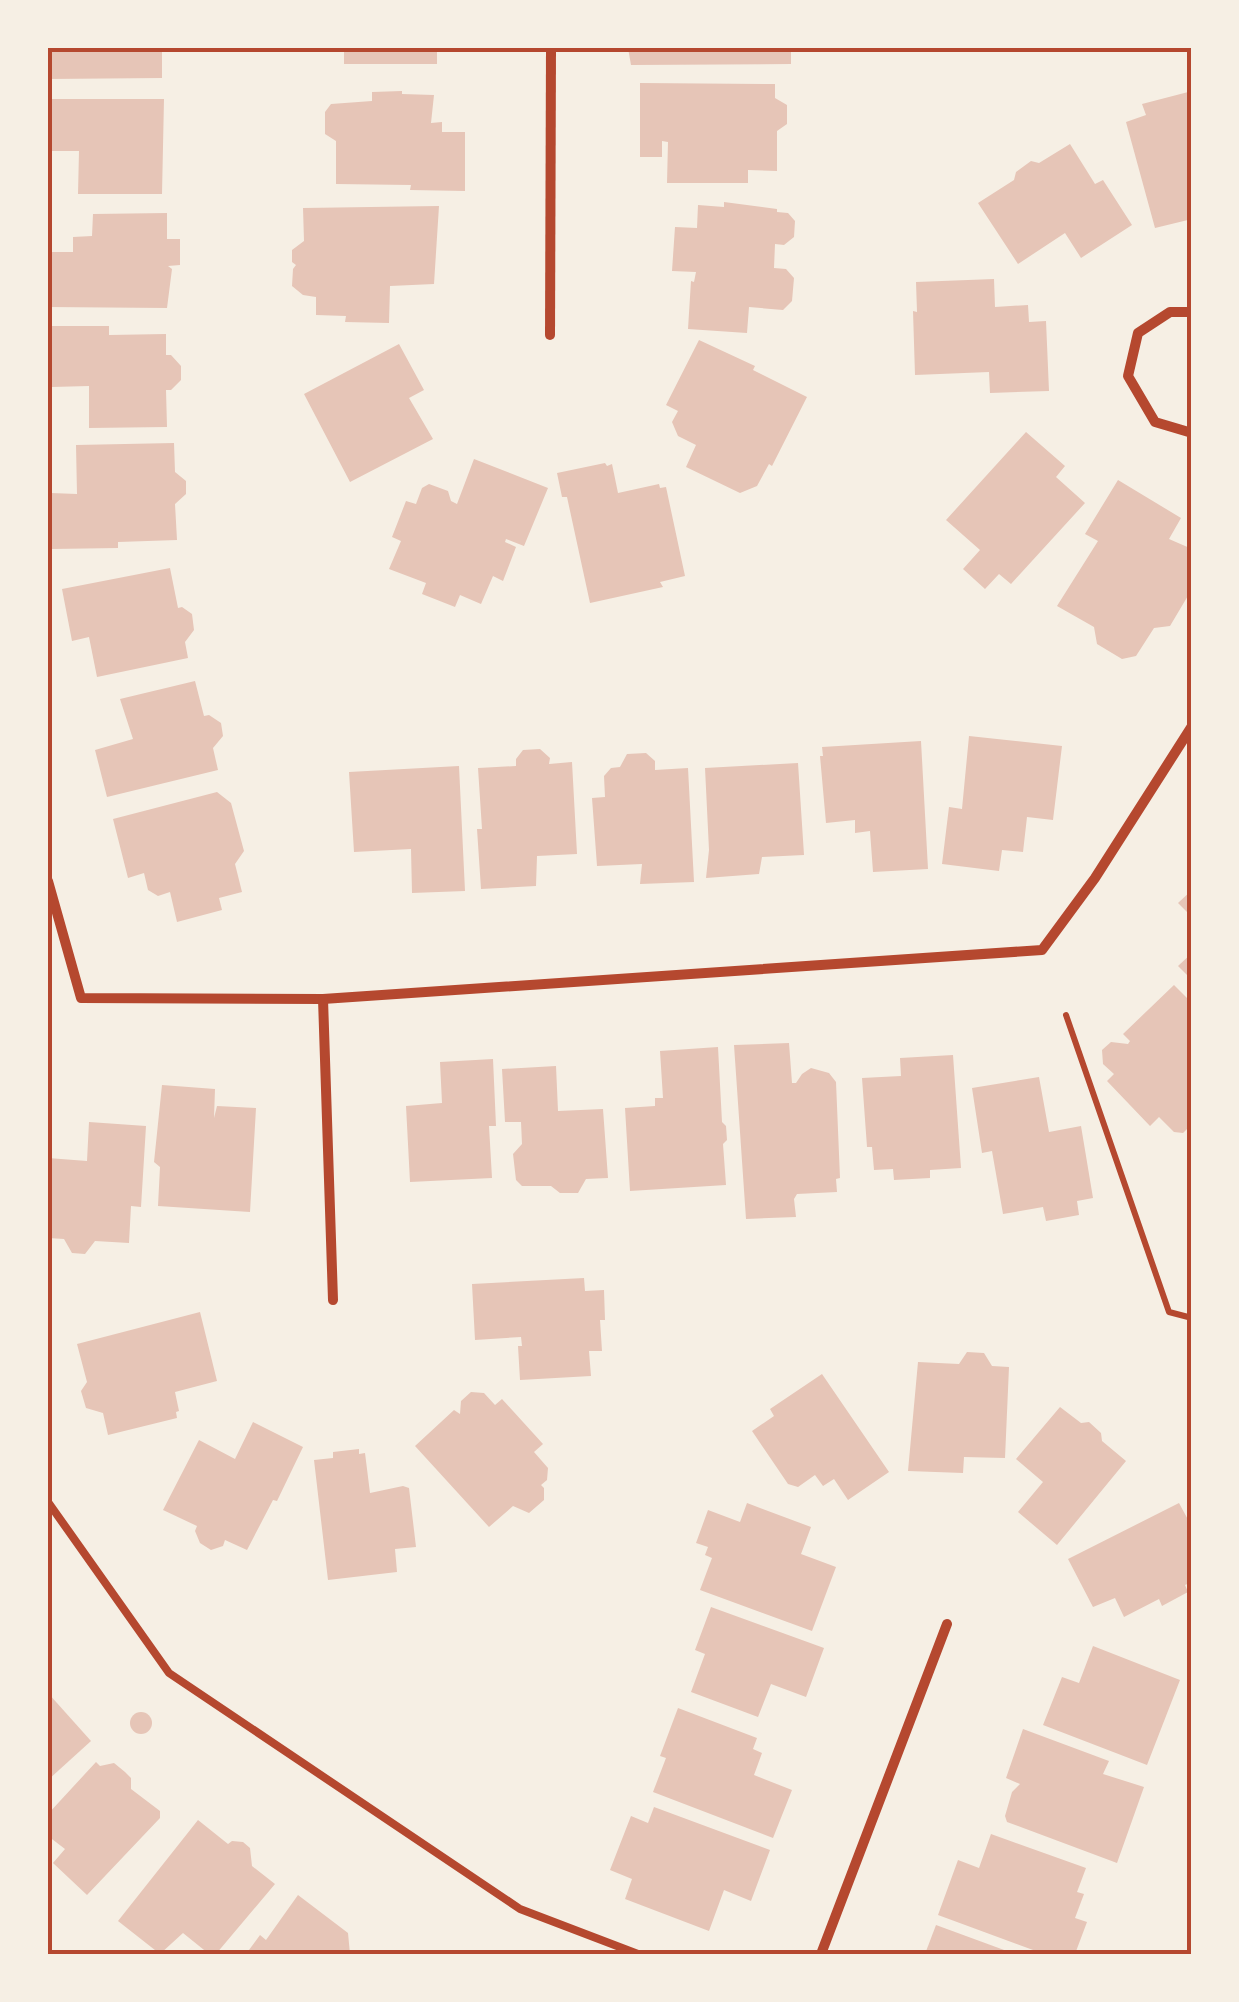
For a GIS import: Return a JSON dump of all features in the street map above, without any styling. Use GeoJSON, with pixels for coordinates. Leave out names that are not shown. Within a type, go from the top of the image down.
{"type":"FeatureCollection","features":[{"type":"Feature","properties":{"kind":"street"},"geometry":{"type":"LineString","coordinates":[[550,335],[551,48]]}},
{"type":"Feature","properties":{"kind":"street"},"geometry":{"type":"LineString","coordinates":[[1192,312],[1170,312],[1138,333],[1128,376],[1155,422],[1192,433]]}},
{"type":"Feature","properties":{"kind":"street"},"geometry":{"type":"LineString","coordinates":[[48,881],[81,998],[322,999],[1042,950],[1095,878],[1192,726]]}},
{"type":"Feature","properties":{"kind":"street"},"geometry":{"type":"LineString","coordinates":[[322,999],[333,1300]]}},
{"type":"Feature","properties":{"kind":"street"},"geometry":{"type":"LineString","coordinates":[[820,1954],[947,1624]]}},
{"type":"Feature","properties":{"kind":"lane"},"geometry":{"type":"LineString","coordinates":[[48,1502],[170,1673],[520,1909],[638,1954]]}},
{"type":"Feature","properties":{"kind":"path"},"geometry":{"type":"LineString","coordinates":[[1066,1015],[1170,1312],[1192,1318]]}},
{"type":"Feature","properties":{"kind":"building"},"geometry":{"type":"Polygon","coordinates":[[[48,48],[162,48],[162,78],[48,79],[48,48]]]}},
{"type":"Feature","properties":{"kind":"building"},"geometry":{"type":"Polygon","coordinates":[[[344,48],[437,48],[437,64],[344,64],[344,48]]]}},
{"type":"Feature","properties":{"kind":"building"},"geometry":{"type":"Polygon","coordinates":[[[628,48],[791,48],[791,64],[631,65],[628,48]]]}},
{"type":"Feature","properties":{"kind":"building"},"geometry":{"type":"Polygon","coordinates":[[[640,83],[775,84],[775,98],[787,105],[787,124],[777,131],[777,171],[748,170],[748,183],[667,183],[668,142],[662,141],[662,157],[640,157],[640,83]]]}},
{"type":"Feature","properties":{"kind":"building"},"geometry":{"type":"Polygon","coordinates":[[[1192,91],[1192,219],[1155,228],[1126,122],[1146,115],[1142,104],[1192,91]]]}},
{"type":"Feature","properties":{"kind":"building"},"geometry":{"type":"Polygon","coordinates":[[[372,92],[434,95],[431,123],[442,122],[442,132],[465,132],[465,191],[410,190],[411,185],[336,184],[336,141],[325,134],[325,112],[331,104],[372,101],[372,92]]]}},
{"type":"Feature","properties":{"kind":"building"},"geometry":{"type":"Polygon","coordinates":[[[48,99],[164,99],[162,194],[78,194],[79,151],[48,151],[48,99]]]}},
{"type":"Feature","properties":{"kind":"building"},"geometry":{"type":"Polygon","coordinates":[[[1070,144],[1095,184],[1103,180],[1132,225],[1081,258],[1065,233],[1018,264],[978,203],[1014,180],[1016,172],[1031,161],[1039,163],[1070,144]]]}},
{"type":"Feature","properties":{"kind":"building"},"geometry":{"type":"Polygon","coordinates":[[[724,202],[777,209],[795,221],[794,237],[784,245],[775,244],[774,268],[786,269],[794,278],[792,301],[783,310],[749,307],[747,333],[688,329],[691,281],[694,282],[696,272],[672,271],[675,227],[697,228],[698,205],[724,207],[724,202]]]}},
{"type":"Feature","properties":{"kind":"building"},"geometry":{"type":"Polygon","coordinates":[[[439,206],[434,284],[390,286],[389,323],[345,322],[346,316],[316,315],[316,297],[303,295],[292,286],[296,265],[292,262],[292,250],[304,241],[303,208],[439,206]]]}},
{"type":"Feature","properties":{"kind":"building"},"geometry":{"type":"Polygon","coordinates":[[[167,213],[167,239],[180,239],[180,265],[168,266],[172,269],[167,308],[48,307],[48,252],[73,252],[73,237],[92,236],[93,214],[167,213]]]}},
{"type":"Feature","properties":{"kind":"building"},"geometry":{"type":"Polygon","coordinates":[[[994,279],[995,307],[1028,305],[1029,322],[1046,321],[1049,391],[990,393],[989,372],[915,375],[916,282],[994,279]]]}},
{"type":"Feature","properties":{"kind":"building"},"geometry":{"type":"Polygon","coordinates":[[[52,326],[109,326],[109,335],[166,334],[166,355],[181,366],[181,380],[166,390],[167,427],[89,428],[89,386],[52,387],[52,326]]]}},
{"type":"Feature","properties":{"kind":"building"},"geometry":{"type":"Polygon","coordinates":[[[699,340],[755,366],[753,370],[807,397],[772,466],[769,464],[757,486],[740,493],[686,467],[696,445],[678,436],[672,422],[678,411],[666,405],[699,340]]]}},
{"type":"Feature","properties":{"kind":"building"},"geometry":{"type":"Polygon","coordinates":[[[399,344],[424,390],[409,398],[433,439],[350,482],[304,394],[399,344]]]}},
{"type":"Feature","properties":{"kind":"building"},"geometry":{"type":"Polygon","coordinates":[[[1026,432],[1065,466],[1056,477],[1085,503],[1011,584],[999,574],[985,589],[963,569],[980,550],[946,520],[1026,432]]]}},
{"type":"Feature","properties":{"kind":"building"},"geometry":{"type":"Polygon","coordinates":[[[174,443],[175,472],[186,481],[186,494],[175,504],[177,540],[118,542],[118,548],[52,549],[51,493],[77,494],[76,445],[174,443]]]}},
{"type":"Feature","properties":{"kind":"building"},"geometry":{"type":"Polygon","coordinates":[[[474,459],[548,488],[524,546],[506,539],[516,547],[503,581],[493,576],[481,604],[460,595],[455,607],[422,594],[426,583],[389,569],[401,541],[392,537],[406,501],[416,504],[422,488],[429,484],[448,491],[451,501],[457,504],[474,459]]]}},
{"type":"Feature","properties":{"kind":"building"},"geometry":{"type":"Polygon","coordinates":[[[612,464],[618,493],[659,484],[660,488],[666,487],[685,576],[660,582],[663,587],[590,603],[567,497],[562,497],[557,473],[612,464]]]}},
{"type":"Feature","properties":{"kind":"building"},"geometry":{"type":"Polygon","coordinates":[[[1118,480],[1181,518],[1169,539],[1192,549],[1192,589],[1170,626],[1154,628],[1136,656],[1122,659],[1097,644],[1094,627],[1057,606],[1098,541],[1085,534],[1118,480]]]}},
{"type":"Feature","properties":{"kind":"building"},"geometry":{"type":"Polygon","coordinates":[[[170,568],[178,608],[192,614],[194,630],[185,642],[188,658],[97,677],[89,637],[72,641],[62,589],[170,568]]]}},
{"type":"Feature","properties":{"kind":"building"},"geometry":{"type":"Polygon","coordinates":[[[195,681],[204,716],[221,723],[223,736],[213,748],[218,770],[107,797],[95,750],[133,739],[120,699],[195,681]]]}},
{"type":"Feature","properties":{"kind":"building"},"geometry":{"type":"Polygon","coordinates":[[[969,736],[1062,746],[1053,820],[1027,817],[1023,852],[1002,850],[999,871],[942,864],[949,807],[962,809],[969,736]]]}},
{"type":"Feature","properties":{"kind":"building"},"geometry":{"type":"Polygon","coordinates":[[[921,741],[928,869],[873,872],[870,831],[855,833],[855,820],[826,823],[822,747],[921,741]]]}},
{"type":"Feature","properties":{"kind":"building"},"geometry":{"type":"Polygon","coordinates":[[[540,749],[550,758],[549,764],[572,762],[577,854],[537,856],[536,886],[481,889],[478,768],[516,766],[523,750],[540,749]]]}},
{"type":"Feature","properties":{"kind":"building"},"geometry":{"type":"Polygon","coordinates":[[[646,753],[655,761],[655,770],[688,768],[694,882],[640,884],[642,864],[597,866],[592,798],[605,797],[604,776],[611,768],[620,767],[627,754],[646,753]]]}},
{"type":"Feature","properties":{"kind":"building"},"geometry":{"type":"Polygon","coordinates":[[[798,763],[804,855],[762,857],[759,874],[706,878],[709,850],[705,768],[798,763]]]}},
{"type":"Feature","properties":{"kind":"building"},"geometry":{"type":"Polygon","coordinates":[[[459,766],[465,891],[412,893],[411,849],[354,852],[349,772],[459,766]]]}},
{"type":"Feature","properties":{"kind":"building"},"geometry":{"type":"Polygon","coordinates":[[[217,792],[231,803],[244,851],[235,864],[242,892],[219,898],[222,910],[177,922],[170,892],[158,896],[148,890],[144,873],[128,878],[113,819],[217,792]]]}},
{"type":"Feature","properties":{"kind":"building"},"geometry":{"type":"Polygon","coordinates":[[[1192,890],[1192,917],[1178,903],[1192,890]]]}},
{"type":"Feature","properties":{"kind":"building"},"geometry":{"type":"Polygon","coordinates":[[[1192,953],[1192,980],[1178,966],[1192,953]]]}},
{"type":"Feature","properties":{"kind":"building"},"geometry":{"type":"Polygon","coordinates":[[[1174,985],[1192,1003],[1192,1128],[1183,1133],[1174,1132],[1159,1117],[1150,1126],[1107,1081],[1114,1074],[1103,1064],[1102,1050],[1111,1042],[1128,1044],[1130,1041],[1123,1034],[1174,985]]]}},
{"type":"Feature","properties":{"kind":"building"},"geometry":{"type":"Polygon","coordinates":[[[789,1043],[792,1083],[811,1068],[829,1073],[836,1082],[840,1178],[836,1179],[837,1192],[797,1194],[796,1217],[746,1219],[734,1045],[789,1043]]]}},
{"type":"Feature","properties":{"kind":"building"},"geometry":{"type":"Polygon","coordinates":[[[718,1047],[722,1122],[727,1140],[723,1144],[726,1185],[630,1191],[625,1108],[655,1106],[655,1098],[663,1098],[660,1051],[718,1047]]]}},
{"type":"Feature","properties":{"kind":"building"},"geometry":{"type":"Polygon","coordinates":[[[953,1055],[961,1168],[930,1170],[930,1178],[894,1180],[893,1169],[874,1170],[872,1147],[867,1147],[862,1078],[901,1076],[900,1058],[953,1055]]]}},
{"type":"Feature","properties":{"kind":"building"},"geometry":{"type":"Polygon","coordinates":[[[493,1059],[496,1126],[489,1126],[492,1178],[410,1182],[406,1106],[442,1103],[440,1062],[493,1059]]]}},
{"type":"Feature","properties":{"kind":"building"},"geometry":{"type":"Polygon","coordinates":[[[556,1066],[558,1111],[603,1109],[608,1178],[586,1179],[578,1193],[560,1193],[551,1186],[522,1186],[516,1180],[513,1154],[522,1144],[521,1122],[505,1122],[502,1069],[556,1066]]]}},
{"type":"Feature","properties":{"kind":"building"},"geometry":{"type":"Polygon","coordinates":[[[1039,1077],[1049,1132],[1081,1126],[1093,1198],[1077,1201],[1079,1215],[1046,1221],[1043,1207],[1003,1214],[992,1151],[982,1153],[972,1088],[1039,1077]]]}},
{"type":"Feature","properties":{"kind":"building"},"geometry":{"type":"Polygon","coordinates":[[[162,1085],[215,1089],[214,1118],[217,1106],[256,1108],[250,1212],[158,1206],[160,1167],[154,1162],[162,1085]]]}},
{"type":"Feature","properties":{"kind":"building"},"geometry":{"type":"Polygon","coordinates":[[[89,1122],[146,1126],[141,1207],[131,1206],[129,1243],[95,1241],[85,1254],[72,1253],[64,1239],[48,1238],[48,1158],[87,1161],[89,1122]]]}},
{"type":"Feature","properties":{"kind":"building"},"geometry":{"type":"Polygon","coordinates":[[[584,1278],[585,1291],[604,1290],[605,1320],[600,1320],[602,1351],[589,1351],[591,1376],[520,1380],[521,1337],[475,1340],[472,1284],[584,1278]]]}},
{"type":"Feature","properties":{"kind":"building"},"geometry":{"type":"Polygon","coordinates":[[[200,1312],[217,1381],[175,1392],[177,1418],[108,1435],[103,1413],[86,1408],[81,1391],[87,1382],[77,1344],[200,1312]]]}},
{"type":"Feature","properties":{"kind":"building"},"geometry":{"type":"Polygon","coordinates":[[[967,1352],[984,1353],[992,1366],[1009,1367],[1005,1458],[964,1457],[963,1473],[908,1471],[918,1362],[959,1364],[967,1352]]]}},
{"type":"Feature","properties":{"kind":"building"},"geometry":{"type":"Polygon","coordinates":[[[822,1374],[889,1472],[848,1500],[834,1479],[823,1486],[815,1475],[798,1487],[788,1484],[752,1431],[774,1416],[770,1409],[822,1374]]]}},
{"type":"Feature","properties":{"kind":"building"},"geometry":{"type":"Polygon","coordinates":[[[471,1392],[484,1393],[495,1405],[502,1399],[543,1444],[534,1452],[548,1468],[547,1480],[541,1485],[544,1500],[529,1513],[513,1506],[489,1527],[415,1446],[454,1410],[460,1414],[461,1401],[471,1392]]]}},
{"type":"Feature","properties":{"kind":"building"},"geometry":{"type":"Polygon","coordinates":[[[1060,1407],[1081,1423],[1089,1422],[1101,1433],[1102,1441],[1126,1461],[1057,1545],[1018,1512],[1043,1482],[1016,1459],[1060,1407]]]}},
{"type":"Feature","properties":{"kind":"building"},"geometry":{"type":"Polygon","coordinates":[[[253,1422],[303,1447],[247,1550],[225,1540],[223,1546],[211,1550],[200,1543],[197,1526],[163,1510],[199,1440],[235,1459],[253,1422]]]}},
{"type":"Feature","properties":{"kind":"building"},"geometry":{"type":"Polygon","coordinates":[[[359,1449],[359,1454],[365,1453],[370,1493],[409,1488],[416,1547],[395,1549],[397,1572],[328,1580],[314,1460],[333,1458],[333,1452],[359,1449]]]}},
{"type":"Feature","properties":{"kind":"building"},"geometry":{"type":"Polygon","coordinates":[[[747,1503],[811,1527],[801,1554],[836,1567],[812,1631],[700,1590],[712,1558],[705,1555],[708,1547],[696,1543],[708,1510],[740,1522],[747,1503]]]}},
{"type":"Feature","properties":{"kind":"building"},"geometry":{"type":"Polygon","coordinates":[[[1179,1503],[1192,1527],[1192,1582],[1185,1585],[1188,1592],[1162,1606],[1159,1599],[1124,1617],[1115,1598],[1093,1607],[1068,1559],[1179,1503]]]}},
{"type":"Feature","properties":{"kind":"building"},"geometry":{"type":"Polygon","coordinates":[[[711,1607],[824,1648],[806,1697],[771,1684],[758,1717],[691,1692],[705,1654],[695,1650],[711,1607]]]}},
{"type":"Feature","properties":{"kind":"building"},"geometry":{"type":"Polygon","coordinates":[[[1093,1646],[1180,1680],[1147,1765],[1043,1725],[1062,1677],[1079,1683],[1093,1646]]]}},
{"type":"Feature","properties":{"kind":"building"},"geometry":{"type":"Polygon","coordinates":[[[48,1693],[91,1741],[48,1780],[48,1693]]]}},
{"type":"Feature","properties":{"kind":"building"},"geometry":{"type":"Polygon","coordinates":[[[678,1708],[757,1738],[753,1749],[762,1753],[754,1775],[792,1790],[773,1838],[653,1792],[666,1758],[660,1756],[678,1708]]]}},
{"type":"Feature","properties":{"kind":"building"},"geometry":{"type":"Polygon","coordinates":[[[141,1712],[149,1715],[149,1731],[141,1734],[133,1731],[130,1723],[133,1715],[141,1712]]]}},
{"type":"Feature","properties":{"kind":"building"},"geometry":{"type":"Polygon","coordinates":[[[1023,1729],[1109,1761],[1103,1774],[1144,1787],[1117,1863],[1007,1822],[1012,1792],[1020,1784],[1006,1778],[1023,1729]]]}},
{"type":"Feature","properties":{"kind":"building"},"geometry":{"type":"Polygon","coordinates":[[[96,1762],[100,1766],[114,1763],[125,1772],[131,1778],[131,1789],[160,1811],[160,1818],[87,1895],[53,1863],[65,1849],[48,1836],[48,1814],[96,1762]]]}},
{"type":"Feature","properties":{"kind":"building"},"geometry":{"type":"Polygon","coordinates":[[[654,1807],[770,1850],[751,1901],[724,1890],[709,1931],[625,1899],[632,1879],[610,1870],[631,1816],[648,1823],[654,1807]]]}},
{"type":"Feature","properties":{"kind":"building"},"geometry":{"type":"Polygon","coordinates":[[[198,1820],[228,1844],[243,1842],[250,1848],[252,1866],[275,1884],[216,1954],[209,1954],[183,1933],[160,1954],[118,1921],[198,1820]]]}},
{"type":"Feature","properties":{"kind":"building"},"geometry":{"type":"Polygon","coordinates":[[[991,1834],[1086,1868],[1077,1892],[1084,1894],[1075,1918],[1087,1922],[1075,1954],[1044,1954],[938,1915],[958,1860],[979,1868],[991,1834]]]}},
{"type":"Feature","properties":{"kind":"building"},"geometry":{"type":"Polygon","coordinates":[[[298,1895],[348,1933],[350,1954],[246,1954],[260,1935],[266,1940],[298,1895]]]}},
{"type":"Feature","properties":{"kind":"building"},"geometry":{"type":"Polygon","coordinates":[[[936,1925],[1015,1954],[925,1954],[936,1925]]]}}]}
